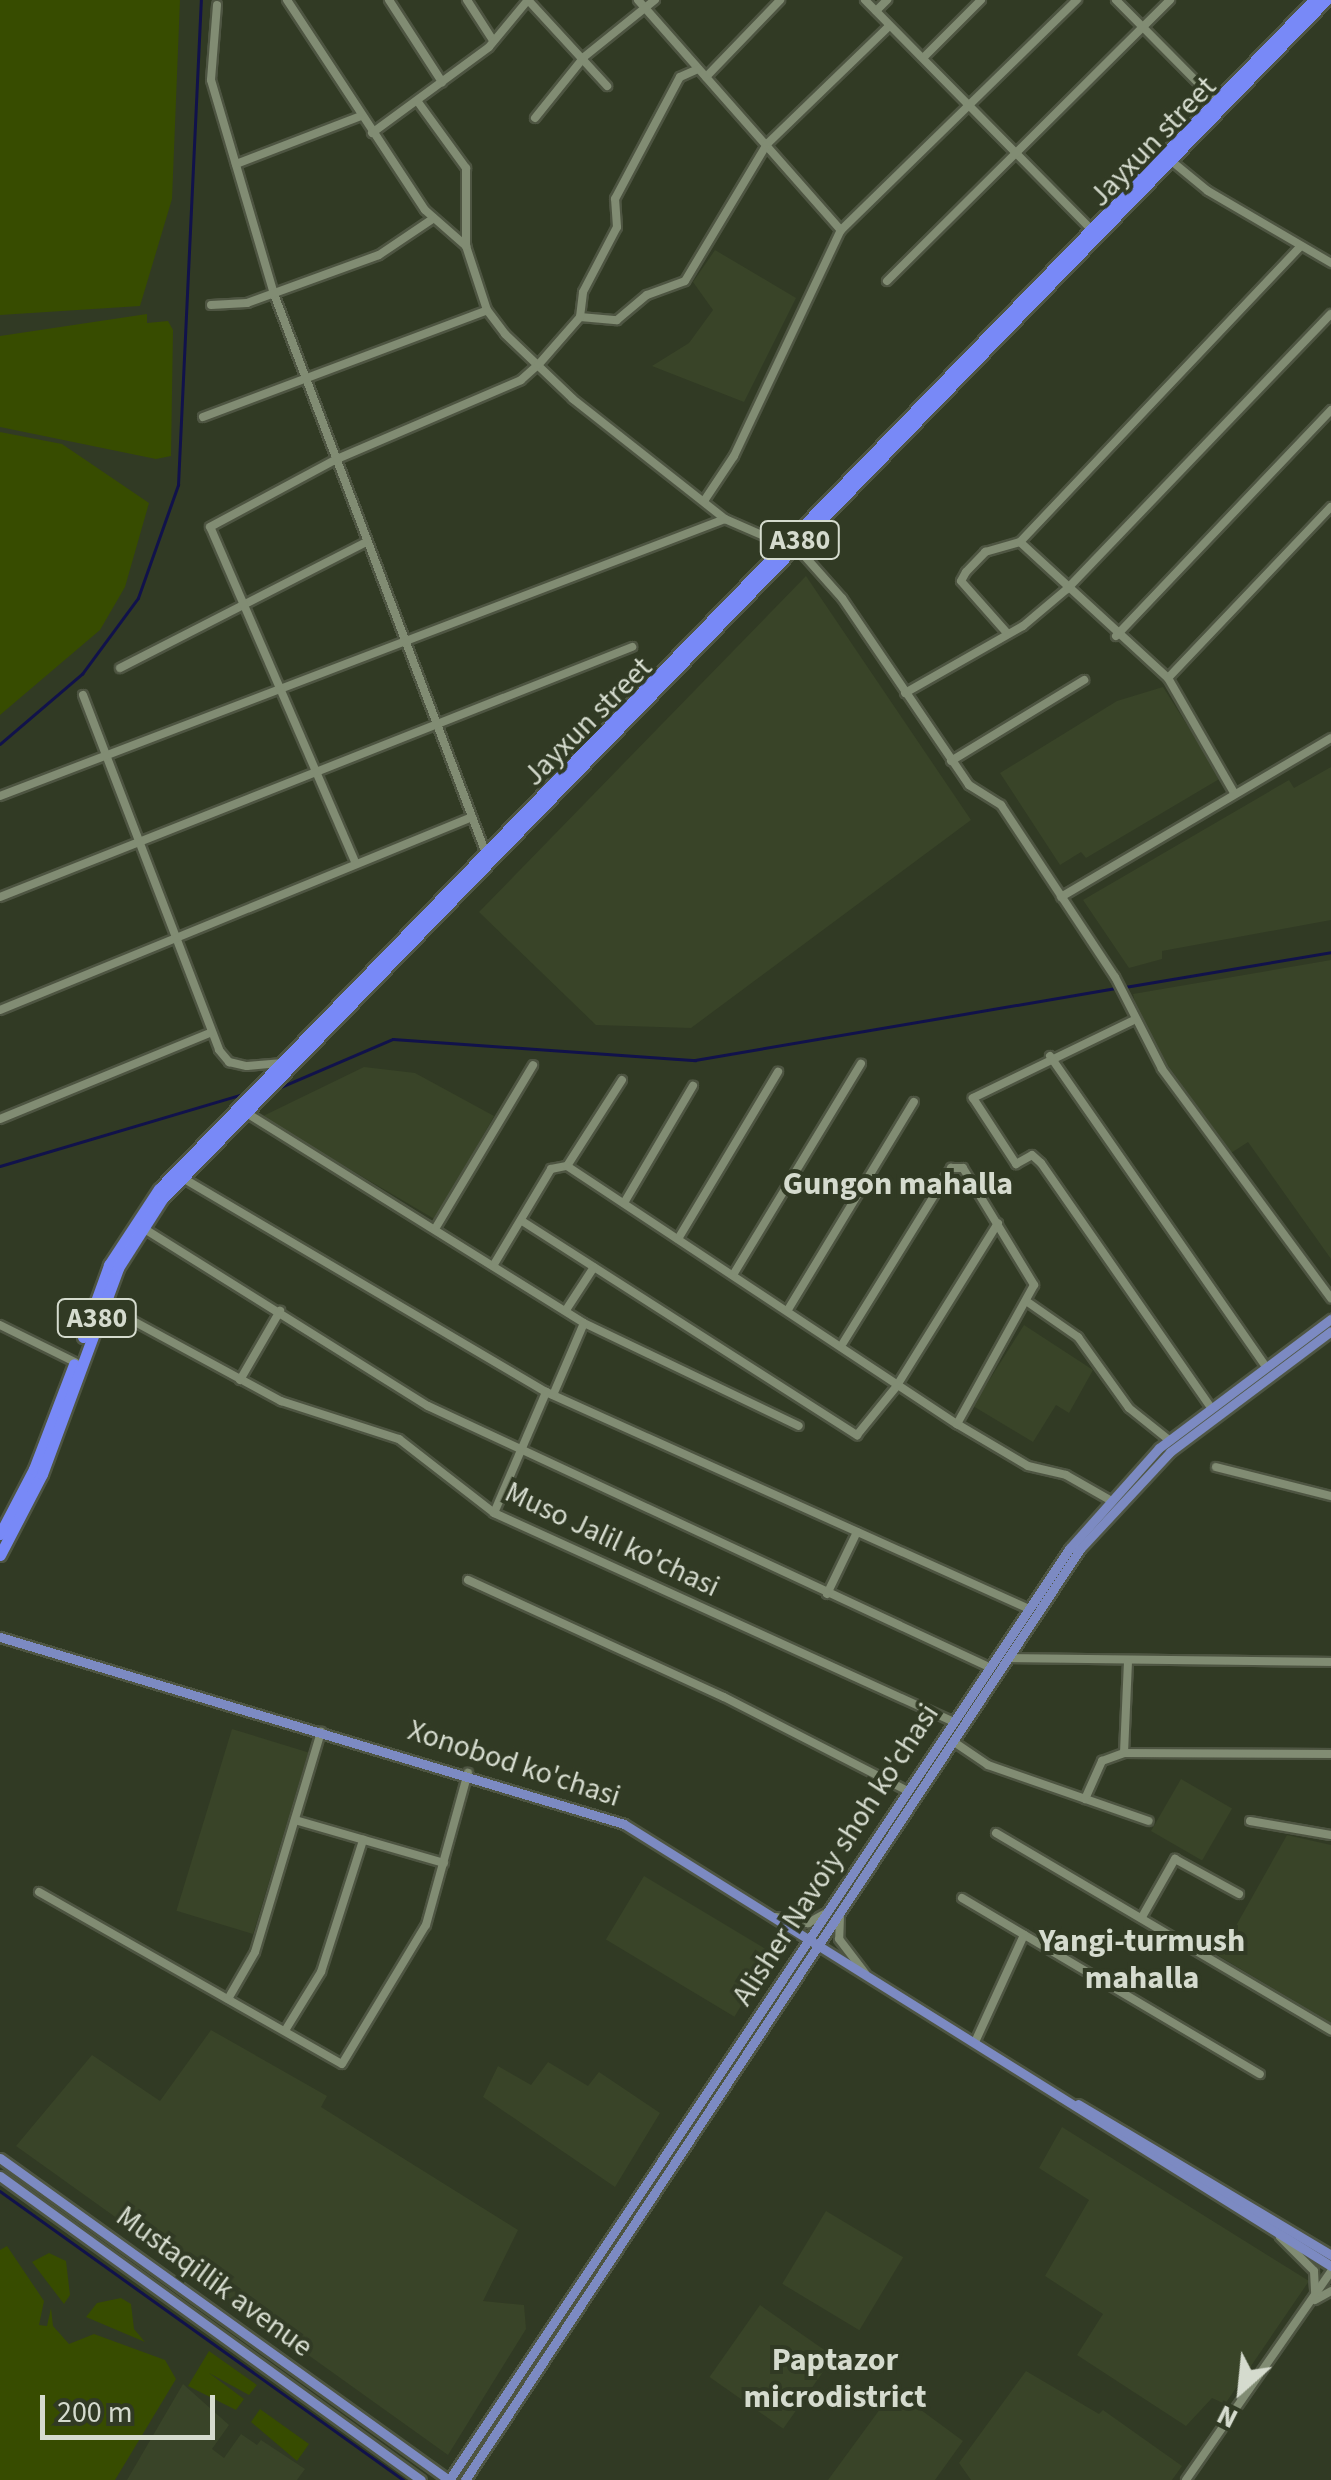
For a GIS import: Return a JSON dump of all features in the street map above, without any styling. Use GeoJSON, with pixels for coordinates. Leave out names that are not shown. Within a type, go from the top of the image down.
{"type":"FeatureCollection","features":[{"type":"Feature","properties":{"kind":"highway","name":"Jayxun street"},"geometry":{"type":"LineString","coordinates":[[0,1534],[34,1469],[109,1265],[135,1218],[241,1110],[276,1081],[1314,0]]}},
{"type":"Feature","properties":{"kind":"highway","name":"Jayxun street"},"geometry":{"type":"LineString","coordinates":[[0,1555],[42,1474],[102,1304],[140,1226],[181,1177],[280,1063],[485,851],[1326,0]]}},
{"type":"Feature","properties":{"kind":"main road","name":"Alisher Navoiy shoh ko'chasi"},"geometry":{"type":"LineString","coordinates":[[836,1912],[908,1791],[989,1668],[1108,1499],[1169,1440],[1266,1366],[1330,1326]]}},
{"type":"Feature","properties":{"kind":"main road","name":"Alisher Navoiy shoh ko'chasi"},"geometry":{"type":"LineString","coordinates":[[465,2480],[570,2312],[1080,1549],[1139,1481],[1330,1326]]}},
{"type":"Feature","properties":{"kind":"main road","name":"Xonobod ko'chasi"},"geometry":{"type":"LineString","coordinates":[[0,1637],[468,1773],[624,1824],[1278,2233],[1330,2260]]}},
{"type":"Feature","properties":{"kind":"main road","name":"Xonobod ko'chasi"},"geometry":{"type":"LineString","coordinates":[[1071,2102],[1330,2260]]}},
{"type":"Feature","properties":{"kind":"main road","name":"Mustaqillik avenue"},"geometry":{"type":"LineString","coordinates":[[0,2158],[449,2480]]}},
{"type":"Feature","properties":{"kind":"main road","name":"Mustaqillik avenue"},"geometry":{"type":"LineString","coordinates":[[0,2176],[420,2480]]}},
{"type":"Feature","properties":{"kind":"main road","name":"Alisher Navoiy shoh ko'chasi"},"geometry":{"type":"LineString","coordinates":[[449,2480],[570,2312]]}},
{"type":"Feature","properties":{"kind":"main road"},"geometry":{"type":"LineString","coordinates":[[208,2325],[216,2314]]}},
{"type":"Feature","properties":{"kind":"street"},"geometry":{"type":"LineString","coordinates":[[287,0],[372,133],[434,218],[466,246]]}},
{"type":"Feature","properties":{"kind":"street"},"geometry":{"type":"LineString","coordinates":[[389,0],[442,82]]}},
{"type":"Feature","properties":{"kind":"street"},"geometry":{"type":"LineString","coordinates":[[468,0],[492,39]]}},
{"type":"Feature","properties":{"kind":"street"},"geometry":{"type":"LineString","coordinates":[[372,133],[442,82],[492,39],[528,0],[607,86]]}},
{"type":"Feature","properties":{"kind":"street"},"geometry":{"type":"LineString","coordinates":[[638,0],[841,230]]}},
{"type":"Feature","properties":{"kind":"street"},"geometry":{"type":"LineString","coordinates":[[535,118],[584,58],[655,0]]}},
{"type":"Feature","properties":{"kind":"street"},"geometry":{"type":"LineString","coordinates":[[706,77],[780,0]]}},
{"type":"Feature","properties":{"kind":"street"},"geometry":{"type":"LineString","coordinates":[[865,0],[1091,229]]}},
{"type":"Feature","properties":{"kind":"street"},"geometry":{"type":"LineString","coordinates":[[876,11],[887,0]]}},
{"type":"Feature","properties":{"kind":"street"},"geometry":{"type":"LineString","coordinates":[[923,58],[981,0]]}},
{"type":"Feature","properties":{"kind":"street"},"geometry":{"type":"LineString","coordinates":[[704,501],[734,456],[841,230],[1077,0]]}},
{"type":"Feature","properties":{"kind":"street"},"geometry":{"type":"LineString","coordinates":[[1116,0],[1216,100]]}},
{"type":"Feature","properties":{"kind":"street"},"geometry":{"type":"LineString","coordinates":[[887,282],[1170,0]]}},
{"type":"Feature","properties":{"kind":"street"},"geometry":{"type":"LineString","coordinates":[[217,5],[212,80],[274,294],[485,851]]}},
{"type":"Feature","properties":{"kind":"street"},"geometry":{"type":"LineString","coordinates":[[580,317],[616,320],[647,294],[685,281],[767,144],[889,26]]}},
{"type":"Feature","properties":{"kind":"street"},"geometry":{"type":"LineString","coordinates":[[356,864],[246,606],[211,534],[213,522],[336,459],[522,380],[580,317],[583,292],[617,228],[615,198],[680,77],[698,69]]}},
{"type":"Feature","properties":{"kind":"street"},"geometry":{"type":"LineString","coordinates":[[418,102],[466,168],[466,246],[487,310],[573,399],[725,518],[788,546],[842,598],[969,786],[1001,805],[1115,977],[1128,1001],[1132,1020],[1331,1298]]}},
{"type":"Feature","properties":{"kind":"street"},"geometry":{"type":"LineString","coordinates":[[236,164],[361,116]]}},
{"type":"Feature","properties":{"kind":"street"},"geometry":{"type":"LineString","coordinates":[[1169,160],[1331,263]]}},
{"type":"Feature","properties":{"kind":"street"},"geometry":{"type":"LineString","coordinates":[[210,305],[274,294],[379,255],[434,218]]}},
{"type":"Feature","properties":{"kind":"street"},"geometry":{"type":"LineString","coordinates":[[1006,632],[961,581],[985,552],[1020,542],[1301,246]]}},
{"type":"Feature","properties":{"kind":"street"},"geometry":{"type":"LineString","coordinates":[[203,417],[487,310]]}},
{"type":"Feature","properties":{"kind":"street"},"geometry":{"type":"LineString","coordinates":[[904,693],[1006,632],[1068,589],[1331,314]]}},
{"type":"Feature","properties":{"kind":"street"},"geometry":{"type":"LineString","coordinates":[[1116,636],[1331,410]]}},
{"type":"Feature","properties":{"kind":"street"},"geometry":{"type":"LineString","coordinates":[[1168,678],[1331,508]]}},
{"type":"Feature","properties":{"kind":"street"},"geometry":{"type":"LineString","coordinates":[[0,796],[725,518]]}},
{"type":"Feature","properties":{"kind":"street"},"geometry":{"type":"LineString","coordinates":[[120,668],[366,542]]}},
{"type":"Feature","properties":{"kind":"street"},"geometry":{"type":"LineString","coordinates":[[1020,542],[1116,636],[1168,678],[1234,793]]}},
{"type":"Feature","properties":{"kind":"street"},"geometry":{"type":"LineString","coordinates":[[0,897],[316,768],[434,722],[449,722],[632,647]]}},
{"type":"Feature","properties":{"kind":"street"},"geometry":{"type":"LineString","coordinates":[[951,761],[1084,680]]}},
{"type":"Feature","properties":{"kind":"street"},"geometry":{"type":"LineString","coordinates":[[82,695],[210,1033],[229,1062],[280,1063]]}},
{"type":"Feature","properties":{"kind":"street"},"geometry":{"type":"LineString","coordinates":[[1061,897],[1331,738]]}},
{"type":"Feature","properties":{"kind":"street"},"geometry":{"type":"LineString","coordinates":[[0,1010],[472,817]]}},
{"type":"Feature","properties":{"kind":"street"},"geometry":{"type":"LineString","coordinates":[[1132,1020],[1050,1056],[973,1098],[1016,1164],[1032,1155],[1040,1163],[1211,1408]]}},
{"type":"Feature","properties":{"kind":"street"},"geometry":{"type":"LineString","coordinates":[[0,1119],[210,1033]]}},
{"type":"Feature","properties":{"kind":"street"},"geometry":{"type":"LineString","coordinates":[[1050,1056],[1266,1366]]}},
{"type":"Feature","properties":{"kind":"street"},"geometry":{"type":"LineString","coordinates":[[733,1275],[861,1064]]}},
{"type":"Feature","properties":{"kind":"street"},"geometry":{"type":"LineString","coordinates":[[434,1229],[533,1065]]}},
{"type":"Feature","properties":{"kind":"street"},"geometry":{"type":"LineString","coordinates":[[678,1239],[778,1072]]}},
{"type":"Feature","properties":{"kind":"street"},"geometry":{"type":"LineString","coordinates":[[568,1166],[622,1080]]}},
{"type":"Feature","properties":{"kind":"street"},"geometry":{"type":"LineString","coordinates":[[624,1203],[694,1086]]}},
{"type":"Feature","properties":{"kind":"street"},"geometry":{"type":"LineString","coordinates":[[789,1308],[914,1102]]}},
{"type":"Feature","properties":{"kind":"street"},"geometry":{"type":"LineString","coordinates":[[241,1110],[584,1324],[799,1426]]}},
{"type":"Feature","properties":{"kind":"street"},"geometry":{"type":"LineString","coordinates":[[493,1266],[551,1169],[568,1166],[886,1372],[896,1387],[1028,1466],[1066,1475],[1108,1499]]}},
{"type":"Feature","properties":{"kind":"street"},"geometry":{"type":"LineString","coordinates":[[842,1343],[952,1168],[963,1168],[1030,1272],[1029,1303],[957,1424]]}},
{"type":"Feature","properties":{"kind":"street"},"geometry":{"type":"LineString","coordinates":[[181,1177],[549,1394],[1029,1609]]}},
{"type":"Feature","properties":{"kind":"street"},"geometry":{"type":"LineString","coordinates":[[522,1221],[857,1435],[896,1387],[998,1223]]}},
{"type":"Feature","properties":{"kind":"street"},"geometry":{"type":"LineString","coordinates":[[140,1226],[428,1406],[521,1453],[989,1668]]}},
{"type":"Feature","properties":{"kind":"street"},"geometry":{"type":"LineString","coordinates":[[566,1310],[594,1267]]}},
{"type":"Feature","properties":{"kind":"street"},"geometry":{"type":"LineString","coordinates":[[1029,1303],[1078,1336],[1128,1408],[1169,1440]]}},
{"type":"Feature","properties":{"kind":"street","name":"Muso Jalil ko'chasi"},"geometry":{"type":"LineString","coordinates":[[102,1304],[301,1410],[400,1439],[494,1513],[954,1722]]}},
{"type":"Feature","properties":{"kind":"street"},"geometry":{"type":"LineString","coordinates":[[240,1380],[280,1311]]}},
{"type":"Feature","properties":{"kind":"street"},"geometry":{"type":"LineString","coordinates":[[494,1513],[584,1324]]}},
{"type":"Feature","properties":{"kind":"street"},"geometry":{"type":"LineString","coordinates":[[0,1325],[75,1362]]}},
{"type":"Feature","properties":{"kind":"street"},"geometry":{"type":"LineString","coordinates":[[1216,1468],[1331,1496]]}},
{"type":"Feature","properties":{"kind":"street"},"geometry":{"type":"LineString","coordinates":[[827,1594],[857,1532]]}},
{"type":"Feature","properties":{"kind":"street"},"geometry":{"type":"LineString","coordinates":[[468,1580],[724,1697],[908,1791]]}},
{"type":"Feature","properties":{"kind":"street"},"geometry":{"type":"LineString","coordinates":[[1009,1658],[1128,1662],[1259,1656],[1331,1662]]}},
{"type":"Feature","properties":{"kind":"street"},"geometry":{"type":"LineString","coordinates":[[1124,1752],[1128,1662]]}},
{"type":"Feature","properties":{"kind":"street"},"geometry":{"type":"LineString","coordinates":[[980,1682],[989,1688]]}},
{"type":"Feature","properties":{"kind":"street"},"geometry":{"type":"LineString","coordinates":[[228,1999],[255,1952],[321,1732]]}},
{"type":"Feature","properties":{"kind":"street"},"geometry":{"type":"LineString","coordinates":[[954,1742],[988,1765],[1149,1822]]}},
{"type":"Feature","properties":{"kind":"street"},"geometry":{"type":"LineString","coordinates":[[1085,1800],[1102,1761],[1124,1752],[1331,1754]]}},
{"type":"Feature","properties":{"kind":"street"},"geometry":{"type":"LineString","coordinates":[[39,1892],[342,2064],[426,1925],[468,1773]]}},
{"type":"Feature","properties":{"kind":"street"},"geometry":{"type":"LineString","coordinates":[[295,1820],[444,1863]]}},
{"type":"Feature","properties":{"kind":"street"},"geometry":{"type":"LineString","coordinates":[[1250,1821],[1331,1835]]}},
{"type":"Feature","properties":{"kind":"street"},"geometry":{"type":"LineString","coordinates":[[996,1833],[1331,2030]]}},
{"type":"Feature","properties":{"kind":"street"},"geometry":{"type":"LineString","coordinates":[[286,2030],[321,1972],[363,1840]]}},
{"type":"Feature","properties":{"kind":"street"},"geometry":{"type":"LineString","coordinates":[[1142,1917],[1176,1859],[1239,1894]]}},
{"type":"Feature","properties":{"kind":"street"},"geometry":{"type":"LineString","coordinates":[[962,1898],[1260,2074]]}},
{"type":"Feature","properties":{"kind":"street"},"geometry":{"type":"LineString","coordinates":[[768,1915],[808,1923],[836,1912],[839,1939],[868,1976]]}},
{"type":"Feature","properties":{"kind":"street"},"geometry":{"type":"LineString","coordinates":[[975,2042],[1024,1935]]}},
{"type":"Feature","properties":{"kind":"street"},"geometry":{"type":"LineString","coordinates":[[1278,2233],[1314,2271],[1313,2300]]}},
{"type":"Feature","properties":{"kind":"street"},"geometry":{"type":"LineString","coordinates":[[1186,2480],[1313,2300],[1330,2260]]}},
{"type":"Feature","properties":{"kind":"street"},"geometry":{"type":"LineString","coordinates":[[1313,2300],[1331,2291]]}},
{"type":"Feature","properties":{"kind":"shaded area"},"geometry":{"type":"Polygon","coordinates":[[[715,250],[796,298],[744,402],[652,366],[689,343],[713,310],[693,282],[715,250]]]}},
{"type":"Feature","properties":{"kind":"shaded area"},"geometry":{"type":"Polygon","coordinates":[[[806,576],[971,820],[691,1028],[596,1025],[479,912],[806,576]]]}},
{"type":"Feature","properties":{"kind":"shaded area"},"geometry":{"type":"Polygon","coordinates":[[[1163,687],[1221,778],[1086,858],[1081,852],[1060,865],[1000,773],[1117,701],[1163,687]]]}},
{"type":"Feature","properties":{"kind":"shaded area"},"geometry":{"type":"Polygon","coordinates":[[[1331,767],[1331,920],[1162,951],[1162,959],[1129,968],[1083,900],[1289,780],[1294,788],[1331,767]]]}},
{"type":"Feature","properties":{"kind":"shaded area"},"geometry":{"type":"Polygon","coordinates":[[[1331,960],[1331,1259],[1248,1142],[1231,1153],[1141,1028],[1133,994],[1331,960]]]}},
{"type":"Feature","properties":{"kind":"shaded area"},"geometry":{"type":"Polygon","coordinates":[[[364,1067],[415,1073],[494,1116],[436,1220],[261,1117],[364,1067]]]}},
{"type":"Feature","properties":{"kind":"shaded area"},"geometry":{"type":"Polygon","coordinates":[[[1024,1325],[1093,1370],[1069,1413],[1056,1405],[1033,1442],[973,1406],[1024,1325]]]}},
{"type":"Feature","properties":{"kind":"shaded area"},"geometry":{"type":"Polygon","coordinates":[[[232,1729],[309,1752],[253,1934],[176,1911],[232,1729]]]}},
{"type":"Feature","properties":{"kind":"shaded area"},"geometry":{"type":"Polygon","coordinates":[[[1181,1779],[1232,1808],[1202,1860],[1151,1831],[1181,1779]]]}},
{"type":"Feature","properties":{"kind":"shaded area"},"geometry":{"type":"Polygon","coordinates":[[[1287,1835],[1331,1845],[1331,2023],[1219,1956],[1287,1835]]]}},
{"type":"Feature","properties":{"kind":"shaded area"},"geometry":{"type":"Polygon","coordinates":[[[644,1876],[773,1953],[734,2017],[606,1939],[644,1876]]]}},
{"type":"Feature","properties":{"kind":"shaded area"},"geometry":{"type":"Polygon","coordinates":[[[211,2030],[327,2096],[321,2107],[518,2230],[483,2301],[524,2305],[526,2329],[448,2455],[16,2146],[92,2055],[160,2101],[211,2030]]]}},
{"type":"Feature","properties":{"kind":"shaded area"},"geometry":{"type":"Polygon","coordinates":[[[548,2062],[588,2086],[599,2072],[660,2113],[615,2187],[483,2097],[498,2066],[531,2085],[548,2062]]]}},
{"type":"Feature","properties":{"kind":"shaded area"},"geometry":{"type":"Polygon","coordinates":[[[1062,2127],[1309,2281],[1225,2404],[1212,2398],[1186,2426],[1077,2355],[1103,2314],[1045,2276],[1089,2200],[1039,2168],[1062,2127]]]}},
{"type":"Feature","properties":{"kind":"shaded area"},"geometry":{"type":"Polygon","coordinates":[[[826,2211],[903,2257],[859,2330],[782,2284],[826,2211]]]}},
{"type":"Feature","properties":{"kind":"shaded area"},"geometry":{"type":"Polygon","coordinates":[[[760,2305],[834,2357],[783,2429],[710,2377],[760,2305]]]}},
{"type":"Feature","properties":{"kind":"shaded area"},"geometry":{"type":"Polygon","coordinates":[[[1026,2371],[1099,2414],[1103,2410],[1182,2466],[1172,2480],[971,2480],[959,2463],[1026,2371]]]}},
{"type":"Feature","properties":{"kind":"shaded area"},"geometry":{"type":"Polygon","coordinates":[[[183,2384],[229,2425],[212,2449],[224,2458],[241,2434],[257,2445],[261,2440],[305,2469],[297,2480],[127,2480],[183,2384]]]}},
{"type":"Feature","properties":{"kind":"shaded area"},"geometry":{"type":"Polygon","coordinates":[[[894,2390],[963,2441],[935,2480],[828,2480],[894,2390]]]}},
{"type":"Feature","properties":{"kind":"green space"},"geometry":{"type":"Polygon","coordinates":[[[0,0],[180,0],[172,199],[140,306],[0,315],[0,0]]]}},
{"type":"Feature","properties":{"kind":"green space"},"geometry":{"type":"Polygon","coordinates":[[[147,314],[147,323],[168,321],[173,330],[171,456],[156,459],[0,427],[0,336],[147,314]]]}},
{"type":"Feature","properties":{"kind":"green space"},"geometry":{"type":"Polygon","coordinates":[[[0,432],[62,444],[149,503],[125,587],[100,630],[0,715],[0,432]]]}},
{"type":"Feature","properties":{"kind":"green space"},"geometry":{"type":"Polygon","coordinates":[[[7,2246],[44,2301],[39,2325],[47,2326],[51,2308],[53,2326],[69,2344],[94,2334],[165,2360],[176,2379],[115,2480],[0,2480],[0,2250],[7,2246]]]}},
{"type":"Feature","properties":{"kind":"green space"},"geometry":{"type":"Polygon","coordinates":[[[49,2253],[66,2261],[70,2295],[64,2304],[32,2262],[49,2253]]]}},
{"type":"Feature","properties":{"kind":"green space"},"geometry":{"type":"Polygon","coordinates":[[[121,2298],[131,2304],[134,2329],[145,2342],[86,2317],[97,2303],[121,2298]]]}},
{"type":"Feature","properties":{"kind":"green space"},"geometry":{"type":"Polygon","coordinates":[[[209,2351],[257,2385],[249,2395],[209,2373],[244,2399],[236,2410],[188,2386],[209,2351]]]}},
{"type":"Feature","properties":{"kind":"green space"},"geometry":{"type":"Polygon","coordinates":[[[260,2409],[309,2444],[297,2461],[251,2422],[260,2409]]]}},
{"type":"Feature","properties":{"kind":"waterway"},"geometry":{"type":"LineString","coordinates":[[0,744],[82,674],[138,598],[178,485],[201,0]]}},
{"type":"Feature","properties":{"kind":"waterway"},"geometry":{"type":"LineString","coordinates":[[1125,987],[1331,952]]}},
{"type":"Feature","properties":{"kind":"waterway"},"geometry":{"type":"LineString","coordinates":[[274,1090],[393,1039],[695,1060],[1117,988]]}},
{"type":"Feature","properties":{"kind":"waterway"},"geometry":{"type":"LineString","coordinates":[[0,1166],[246,1093]]}},
{"type":"Feature","properties":{"kind":"waterway"},"geometry":{"type":"LineString","coordinates":[[0,2191],[403,2480]]}},
{"type":"Feature","properties":{"kind":"district","name":"Gungon mahalla"},"geometry":{"type":"Point","coordinates":[898,1184]}},
{"type":"Feature","properties":{"kind":"district","name":"Yangi-turmush mahalla"},"geometry":{"type":"Point","coordinates":[1142,1960]}},
{"type":"Feature","properties":{"kind":"district","name":"Paрtazor microdistrict"},"geometry":{"type":"Point","coordinates":[835,2380]}}]}
